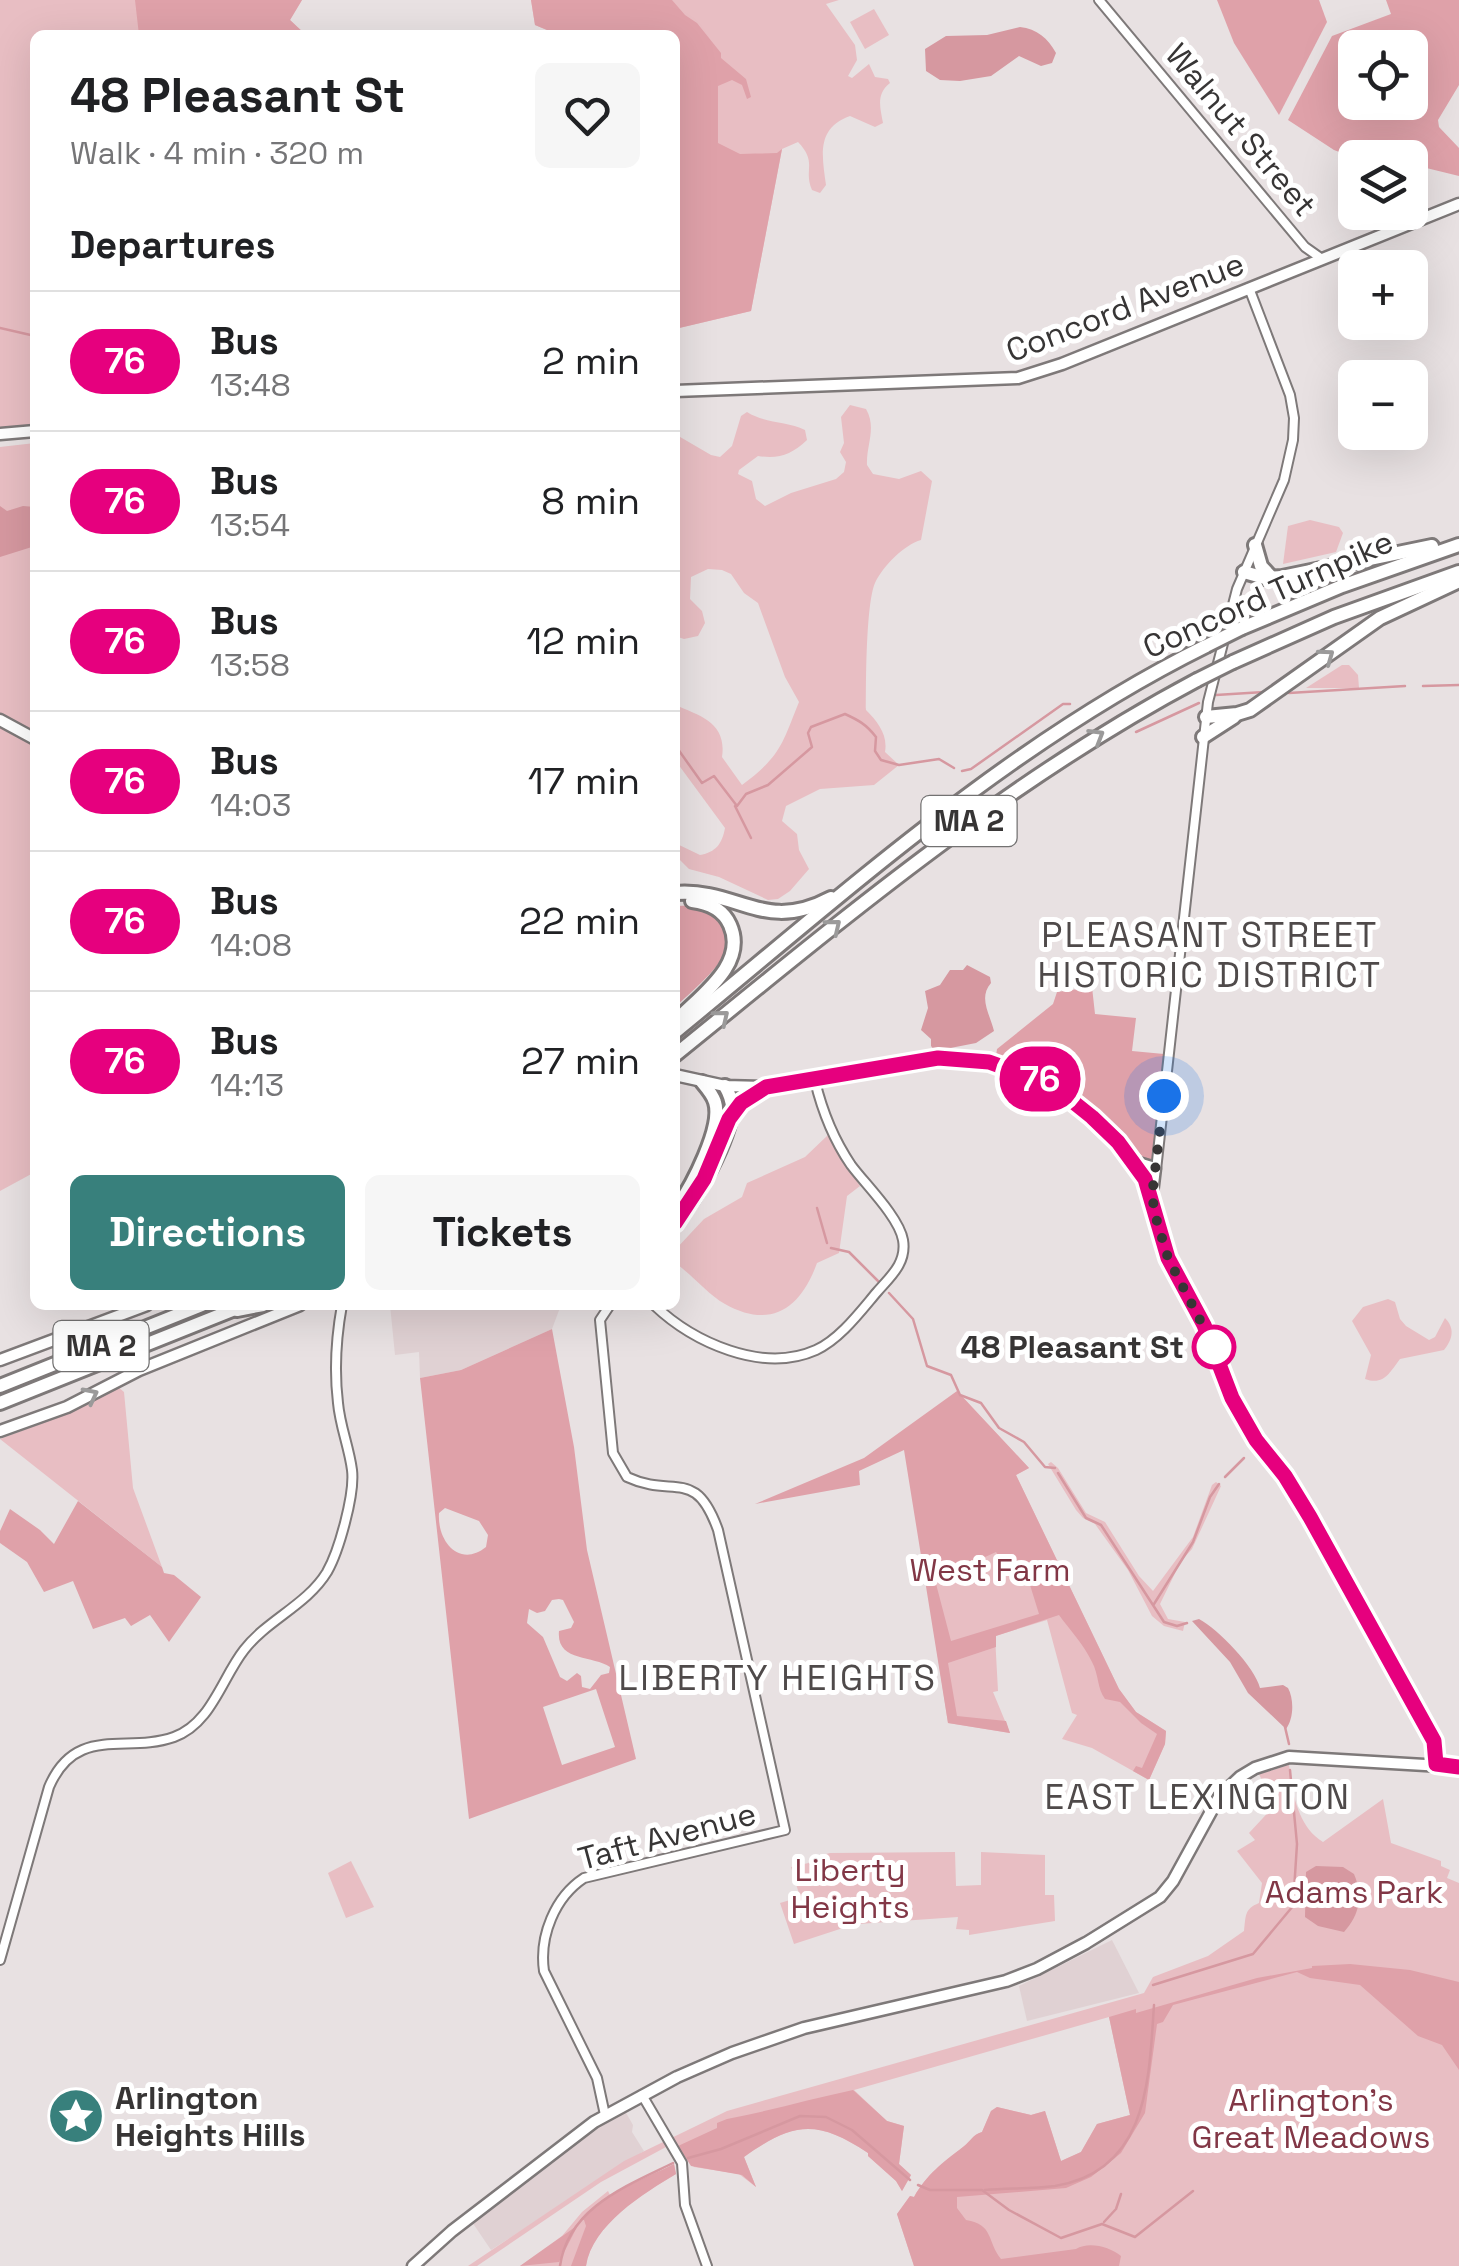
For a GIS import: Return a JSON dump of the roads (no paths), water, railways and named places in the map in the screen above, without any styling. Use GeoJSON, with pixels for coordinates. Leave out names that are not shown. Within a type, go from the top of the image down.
{"type":"FeatureCollection","features":[{"type":"Feature","properties":{"kind":"highway"},"geometry":{"type":"LineString","coordinates":[[1244,572],[1272,578],[1459,543]]}},
{"type":"Feature","properties":{"kind":"highway","name":"Concord Turnpike"},"geometry":{"type":"LineString","coordinates":[[680,1028],[1019,755],[1122,690],[1242,628],[1361,578],[1459,543]]}},
{"type":"Feature","properties":{"kind":"highway"},"geometry":{"type":"LineString","coordinates":[[1255,545],[1261,566],[1272,578]]}},
{"type":"Feature","properties":{"kind":"highway","name":"Concord Turnpike"},"geometry":{"type":"LineString","coordinates":[[680,1051],[884,885],[973,818],[1091,740],[1233,662],[1334,616],[1459,572]]}},
{"type":"Feature","properties":{"kind":"highway"},"geometry":{"type":"LineString","coordinates":[[1203,738],[1260,704],[1384,616],[1459,581]]}},
{"type":"Feature","properties":{"kind":"highway"},"geometry":{"type":"LineString","coordinates":[[1206,716],[1239,714]]}},
{"type":"Feature","properties":{"kind":"highway"},"geometry":{"type":"LineString","coordinates":[[680,893],[706,894],[762,911],[790,913],[814,906],[855,885]]}},
{"type":"Feature","properties":{"kind":"highway"},"geometry":{"type":"LineString","coordinates":[[680,902],[699,902],[717,909],[729,922],[734,939],[724,971],[680,1017]]}},
{"type":"Feature","properties":{"kind":"highway"},"geometry":{"type":"LineString","coordinates":[[680,1201],[697,1172],[715,1120],[714,1100],[702,1082]]}},
{"type":"Feature","properties":{"kind":"highway"},"geometry":{"type":"LineString","coordinates":[[680,1215],[704,1179],[729,1119],[732,1102],[724,1086]]}},
{"type":"Feature","properties":{"kind":"highway"},"geometry":{"type":"LineString","coordinates":[[729,1119],[741,1103],[766,1087]]}},
{"type":"Feature","properties":{"kind":"highway","name":"MA 2"},"geometry":{"type":"LineString","coordinates":[[0,1386],[190,1310]]}},
{"type":"Feature","properties":{"kind":"highway","name":"MA 2"},"geometry":{"type":"LineString","coordinates":[[0,1403],[233,1310]]}},
{"type":"Feature","properties":{"kind":"highway"},"geometry":{"type":"LineString","coordinates":[[224,1314],[242,1310]]}},
{"type":"Feature","properties":{"kind":"main road","name":"Concord Avenue"},"geometry":{"type":"LineString","coordinates":[[680,391],[1018,378],[1062,364],[1459,204]]}},
{"type":"Feature","properties":{"kind":"main road"},"geometry":{"type":"LineString","coordinates":[[0,434],[30,431]]}},
{"type":"Feature","properties":{"kind":"main road"},"geometry":{"type":"LineString","coordinates":[[0,720],[30,736]]}},
{"type":"Feature","properties":{"kind":"main road"},"geometry":{"type":"LineString","coordinates":[[680,1076],[724,1086],[766,1087],[920,1060],[989,1062],[1052,1085],[1092,1117],[1148,1169],[1168,1258],[1204,1325],[1232,1398],[1310,1517],[1430,1736],[1432,1763]]}},
{"type":"Feature","properties":{"kind":"main road"},"geometry":{"type":"LineString","coordinates":[[0,1360],[134,1310]]}},
{"type":"Feature","properties":{"kind":"main road"},"geometry":{"type":"LineString","coordinates":[[0,1430],[63,1409],[139,1370],[288,1310]]}},
{"type":"Feature","properties":{"kind":"main road"},"geometry":{"type":"LineString","coordinates":[[413,2266],[605,2115],[703,2065],[778,2036],[992,1985],[1036,1970],[1139,1913],[1163,1894],[1219,1797],[1240,1777],[1271,1760],[1324,1757],[1459,1767]]}},
{"type":"Feature","properties":{"kind":"street","name":"Walnut Street"},"geometry":{"type":"LineString","coordinates":[[1099,0],[1305,247],[1322,259]]}},
{"type":"Feature","properties":{"kind":"street","name":"Walnut Street"},"geometry":{"type":"LineString","coordinates":[[1305,247],[1308,264]]}},
{"type":"Feature","properties":{"kind":"street"},"geometry":{"type":"LineString","coordinates":[[1148,1169],[1206,716],[1244,572],[1288,468],[1294,418],[1286,383],[1248,288]]}},
{"type":"Feature","properties":{"kind":"street"},"geometry":{"type":"LineString","coordinates":[[660,1310],[686,1331],[724,1350],[772,1356],[802,1354],[816,1350],[835,1336],[897,1269],[904,1255],[901,1233],[839,1144],[815,1081]]}},
{"type":"Feature","properties":{"kind":"street"},"geometry":{"type":"LineString","coordinates":[[0,1960],[47,1794],[58,1769],[91,1746],[162,1740],[190,1729],[200,1720],[249,1644],[315,1587],[329,1568],[352,1478],[340,1421],[336,1375],[342,1310]]}},
{"type":"Feature","properties":{"kind":"street","name":"Taft Avenue"},"geometry":{"type":"LineString","coordinates":[[605,1310],[601,1339],[613,1453],[620,1469],[636,1481],[699,1494],[707,1502],[718,1530],[785,1830],[584,1878],[571,1886],[556,1909],[542,1955],[544,1971],[597,2078],[605,2115]]}},
{"type":"Feature","properties":{"kind":"street"},"geometry":{"type":"LineString","coordinates":[[642,2095],[682,2163],[686,2212],[707,2266]]}},
{"type":"Feature","properties":{"kind":"waterway"},"geometry":{"type":"LineString","coordinates":[[0,328],[30,335]]}},
{"type":"Feature","properties":{"kind":"waterway"},"geometry":{"type":"LineString","coordinates":[[1423,686],[1459,685]]}},
{"type":"Feature","properties":{"kind":"waterway"},"geometry":{"type":"LineString","coordinates":[[1289,693],[1405,686]]}},
{"type":"Feature","properties":{"kind":"waterway"},"geometry":{"type":"LineString","coordinates":[[1216,695],[1264,692]]}},
{"type":"Feature","properties":{"kind":"waterway"},"geometry":{"type":"LineString","coordinates":[[1136,732],[1199,703]]}},
{"type":"Feature","properties":{"kind":"waterway"},"geometry":{"type":"LineString","coordinates":[[962,771],[971,769],[1063,704],[1070,704]]}},
{"type":"Feature","properties":{"kind":"waterway"},"geometry":{"type":"LineString","coordinates":[[680,752],[702,783],[714,776],[737,806],[746,794],[768,785],[812,747],[808,733],[811,727],[845,714],[876,737],[875,751],[881,760],[899,765],[939,759],[954,768]]}},
{"type":"Feature","properties":{"kind":"waterway"},"geometry":{"type":"LineString","coordinates":[[735,806],[751,838]]}},
{"type":"Feature","properties":{"kind":"waterway"},"geometry":{"type":"LineString","coordinates":[[817,1208],[827,1243]]}},
{"type":"Feature","properties":{"kind":"waterway"},"geometry":{"type":"LineString","coordinates":[[831,1248],[849,1252],[879,1282]]}},
{"type":"Feature","properties":{"kind":"waterway"},"geometry":{"type":"LineString","coordinates":[[889,1293],[913,1319],[927,1366],[951,1375],[960,1395],[981,1403],[999,1428],[1024,1442],[1045,1467],[1055,1468]]}},
{"type":"Feature","properties":{"kind":"waterway"},"geometry":{"type":"LineString","coordinates":[[1225,1477],[1244,1458]]}},
{"type":"Feature","properties":{"kind":"waterway"},"geometry":{"type":"LineString","coordinates":[[1058,1473],[1086,1518],[1101,1525],[1164,1622],[1177,1626],[1187,1623]]}},
{"type":"Feature","properties":{"kind":"waterway"},"geometry":{"type":"LineString","coordinates":[[1154,1604],[1193,1542],[1219,1484]]}},
{"type":"Feature","properties":{"kind":"waterway"},"geometry":{"type":"LineString","coordinates":[[1285,1727],[1289,1744]]}},
{"type":"Feature","properties":{"kind":"waterway"},"geometry":{"type":"LineString","coordinates":[[1153,1985],[1253,1954],[1293,1906],[1297,1844],[1290,1770]]}},
{"type":"Feature","properties":{"kind":"waterway"},"geometry":{"type":"LineString","coordinates":[[985,2190],[1055,2186],[1086,2177],[1109,2162],[1138,2117],[1150,2062],[1154,2005]]}},
{"type":"Feature","properties":{"kind":"waterway"},"geometry":{"type":"LineString","coordinates":[[688,2158],[721,2149],[800,2116],[826,2117],[852,2130],[910,2180]]}},
{"type":"Feature","properties":{"kind":"waterway"},"geometry":{"type":"LineString","coordinates":[[560,2266],[565,2246],[587,2214],[619,2190],[673,2163]]}},
{"type":"Feature","properties":{"kind":"waterway"},"geometry":{"type":"LineString","coordinates":[[918,2185],[930,2190],[982,2190],[1009,2210],[1061,2238],[1102,2224],[1135,2237],[1193,2191]]}},
{"type":"Feature","properties":{"kind":"waterway"},"geometry":{"type":"LineString","coordinates":[[1104,2222],[1116,2209],[1121,2194]]}},
{"type":"Feature","properties":{"kind":"place","name":"48 Pleasant St"},"geometry":{"type":"Point","coordinates":[1214,1347]}},
{"type":"Feature","properties":{"kind":"place","name":"Arlington Heights Hills"},"geometry":{"type":"Point","coordinates":[76,2116]}},
{"type":"Feature","properties":{"kind":"district","name":"PLEASANT STREET HISTORIC DISTRICT"},"geometry":{"type":"Point","coordinates":[1210,955]}},
{"type":"Feature","properties":{"kind":"district","name":"LIBERTY HEIGHTS"},"geometry":{"type":"Point","coordinates":[778,1678]}},
{"type":"Feature","properties":{"kind":"district","name":"EAST LEXINGTON"},"geometry":{"type":"Point","coordinates":[1198,1797]}},
{"type":"Feature","properties":{"kind":"park label","name":"West Farm"},"geometry":{"type":"Point","coordinates":[990,1570]}},
{"type":"Feature","properties":{"kind":"park label","name":"Liberty Heights"},"geometry":{"type":"Point","coordinates":[850,1888]}},
{"type":"Feature","properties":{"kind":"park label","name":"Adams Park"},"geometry":{"type":"Point","coordinates":[1354,1892]}},
{"type":"Feature","properties":{"kind":"park label","name":"Arlington's Great Meadows"},"geometry":{"type":"Point","coordinates":[1311,2118]}}]}
